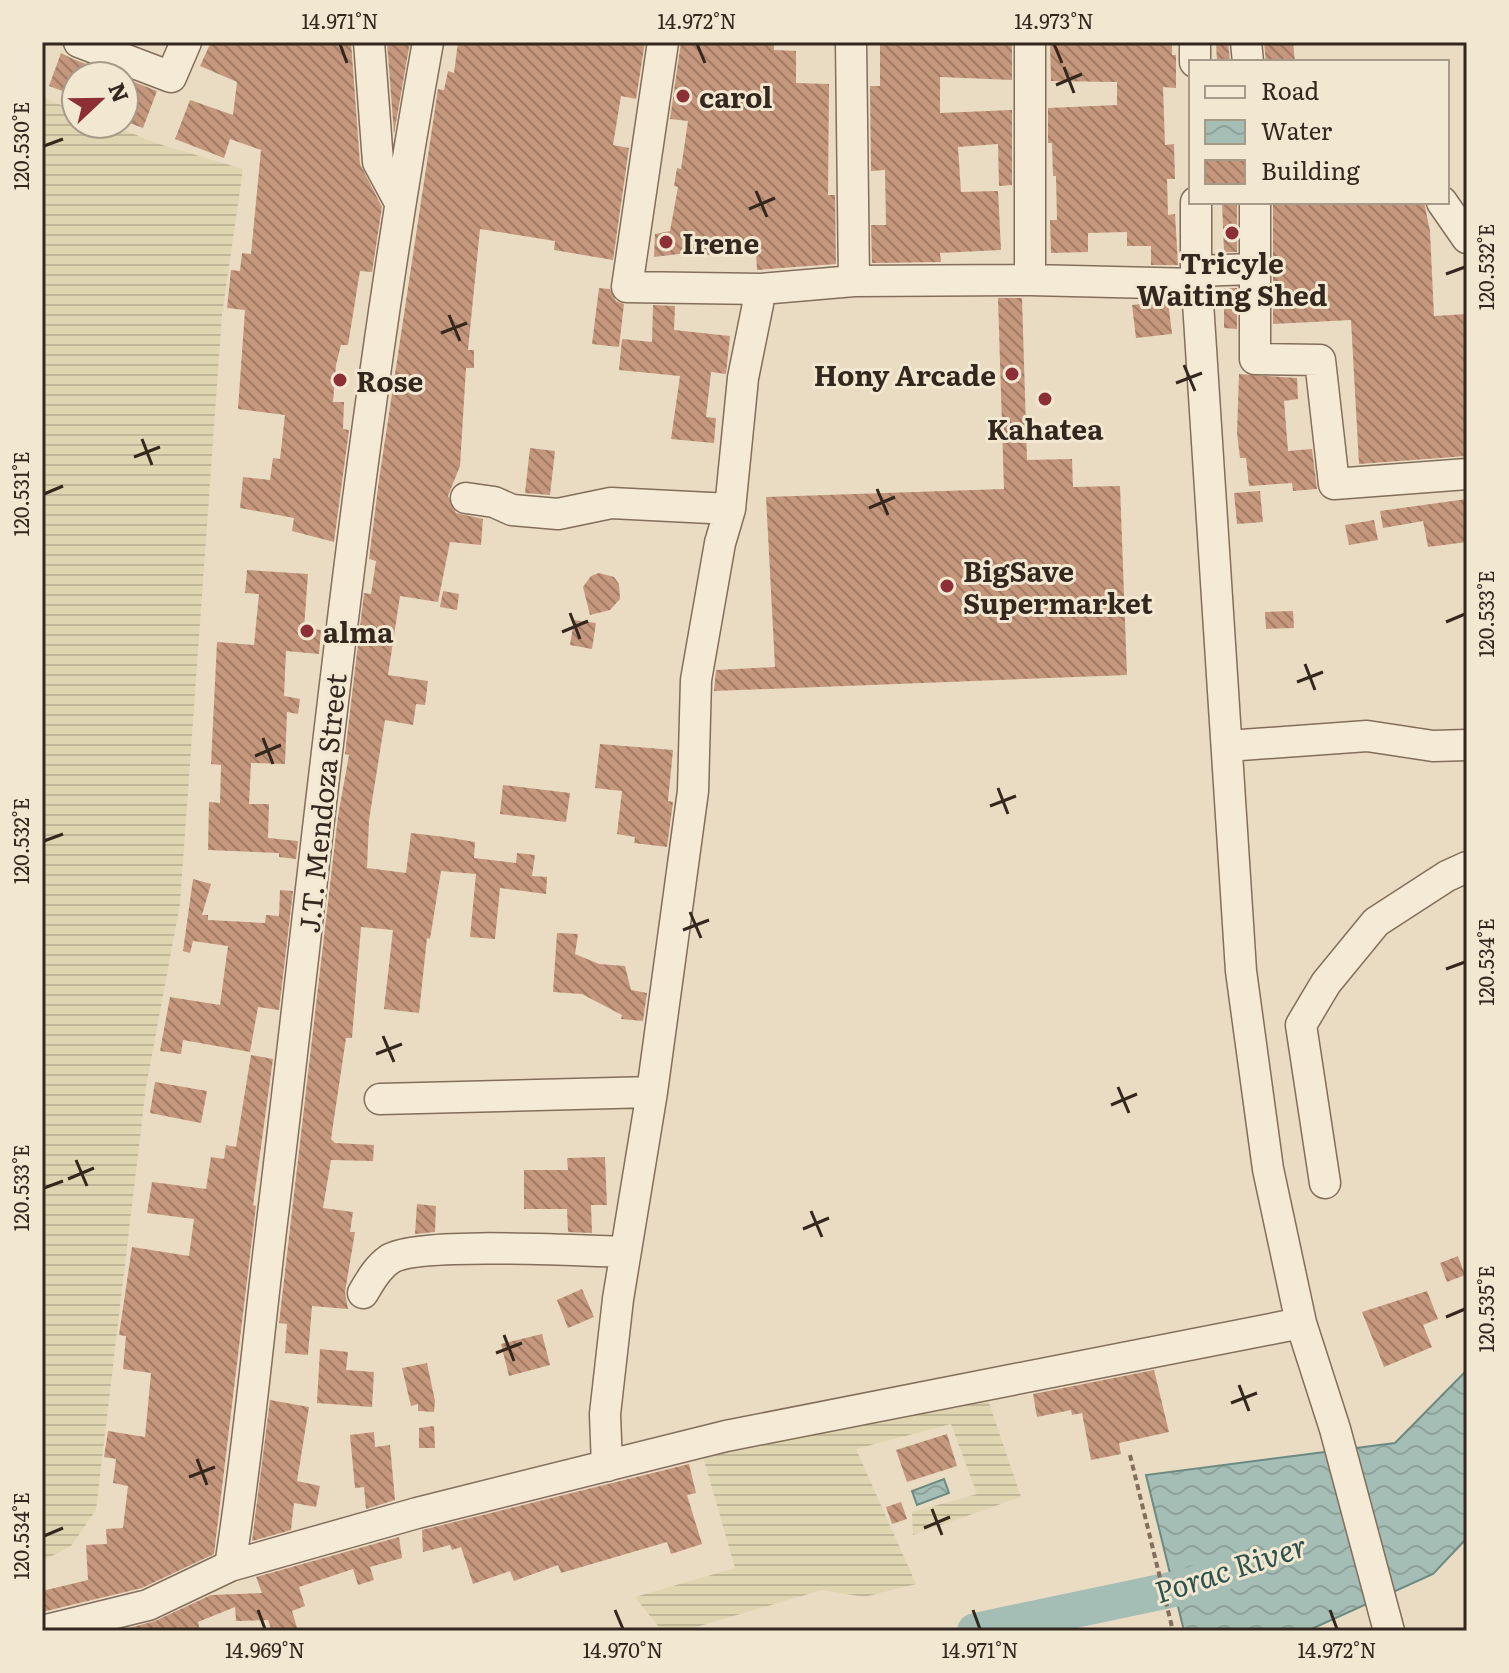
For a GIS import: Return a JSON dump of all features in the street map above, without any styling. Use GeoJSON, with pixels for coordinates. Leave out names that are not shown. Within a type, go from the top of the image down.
{"type":"FeatureCollection","features":[{"type":"Feature","properties":{"kind":"street"},"geometry":{"type":"LineString","coordinates":[[79,42],[171,77],[186,42]]}},
{"type":"Feature","properties":{"kind":"street"},"geometry":{"type":"LineString","coordinates":[[369,42],[378,162],[399,201]]}},
{"type":"Feature","properties":{"kind":"street","name":"J.T. Mendoza Street"},"geometry":{"type":"LineString","coordinates":[[230,1566],[306,941],[343,594],[399,201],[428,42]]}},
{"type":"Feature","properties":{"kind":"street"},"geometry":{"type":"LineString","coordinates":[[663,42],[627,287],[761,289],[854,281],[1197,277],[1253,269]]}},
{"type":"Feature","properties":{"kind":"street"},"geometry":{"type":"LineString","coordinates":[[851,42],[854,281]]}},
{"type":"Feature","properties":{"kind":"street"},"geometry":{"type":"LineString","coordinates":[[1030,42],[1030,280]]}},
{"type":"Feature","properties":{"kind":"street"},"geometry":{"type":"LineString","coordinates":[[1196,204],[1197,277],[1241,971],[1268,1169],[1301,1323],[1335,1429],[1389,1631]]}},
{"type":"Feature","properties":{"kind":"street"},"geometry":{"type":"LineString","coordinates":[[1255,204],[1255,359],[1320,360],[1334,484],[1467,474]]}},
{"type":"Feature","properties":{"kind":"street"},"geometry":{"type":"LineString","coordinates":[[1443,204],[1467,238]]}},
{"type":"Feature","properties":{"kind":"street"},"geometry":{"type":"LineString","coordinates":[[607,1466],[605,1414],[625,1252],[652,1092],[693,791],[696,680],[720,543],[730,509],[743,378],[761,289]]}},
{"type":"Feature","properties":{"kind":"street"},"geometry":{"type":"LineString","coordinates":[[466,498],[494,502],[512,510],[558,514],[611,503],[730,509]]}},
{"type":"Feature","properties":{"kind":"street"},"geometry":{"type":"LineString","coordinates":[[1227,746],[1367,736],[1433,746],[1467,745]]}},
{"type":"Feature","properties":{"kind":"street"},"geometry":{"type":"LineString","coordinates":[[1325,1183],[1301,1025],[1326,983],[1376,922],[1447,876],[1467,867]]}},
{"type":"Feature","properties":{"kind":"street"},"geometry":{"type":"LineString","coordinates":[[380,1099],[652,1092]]}},
{"type":"Feature","properties":{"kind":"street"},"geometry":{"type":"LineString","coordinates":[[363,1293],[372,1277],[390,1258],[416,1252],[468,1249],[625,1252]]}},
{"type":"Feature","properties":{"kind":"street"},"geometry":{"type":"LineString","coordinates":[[42,1631],[148,1605],[230,1566],[417,1513],[726,1436],[1301,1323]]}},
{"type":"Feature","properties":{"kind":"path"},"geometry":{"type":"LineString","coordinates":[[1130,1455],[1173,1631]]}},
{"type":"Feature","properties":{"kind":"shaded area"},"geometry":{"type":"Polygon","coordinates":[[[42,97],[60,104],[60,140],[140,140],[140,137],[243,169],[222,315],[180,904],[146,1087],[96,1510],[71,1546],[42,1561],[42,97]]]}},
{"type":"Feature","properties":{"kind":"shaded area"},"geometry":{"type":"Polygon","coordinates":[[[984,1388],[1021,1497],[913,1535],[912,1512],[977,1494],[951,1424],[856,1449],[916,1584],[864,1597],[822,1590],[683,1631],[662,1631],[635,1597],[735,1568],[701,1450],[984,1388]]]}},
{"type":"Feature","properties":{"kind":"water"},"geometry":{"type":"Polygon","coordinates":[[[1467,1370],[1467,1538],[1433,1574],[1307,1631],[1184,1631],[1146,1475],[1395,1443],[1467,1370]]]}},
{"type":"Feature","properties":{"kind":"water"},"geometry":{"type":"Polygon","coordinates":[[[944,1479],[949,1493],[917,1505],[912,1491],[944,1479]]]}},
{"type":"Feature","properties":{"kind":"building"},"geometry":{"type":"Polygon","coordinates":[[[211,42],[351,42],[360,164],[382,207],[372,272],[360,271],[348,345],[341,345],[336,365],[333,402],[344,402],[343,429],[349,430],[334,542],[292,531],[294,518],[240,508],[243,477],[270,480],[273,458],[280,459],[285,415],[238,409],[245,310],[227,308],[231,270],[240,271],[242,253],[251,254],[261,150],[230,139],[224,158],[175,139],[190,100],[233,115],[237,82],[200,66],[211,42]]]}},
{"type":"Feature","properties":{"kind":"building"},"geometry":{"type":"Polygon","coordinates":[[[387,42],[410,42],[394,134],[387,42]]]}},
{"type":"Feature","properties":{"kind":"building"},"geometry":{"type":"Polygon","coordinates":[[[458,42],[645,42],[636,99],[621,96],[613,145],[629,148],[613,260],[554,250],[555,241],[480,229],[468,350],[474,350],[474,368],[466,368],[460,466],[448,496],[456,513],[483,519],[481,545],[450,542],[438,602],[400,596],[388,675],[428,681],[425,705],[416,704],[413,725],[385,720],[369,820],[367,868],[406,873],[411,833],[445,837],[475,842],[474,858],[516,863],[517,853],[535,855],[532,876],[547,877],[546,894],[500,888],[495,939],[470,937],[476,874],[441,871],[430,939],[427,938],[419,1013],[384,1009],[393,930],[361,927],[352,1038],[346,1038],[331,1139],[335,1143],[374,1145],[373,1161],[331,1160],[323,1208],[353,1212],[350,1232],[355,1232],[345,1292],[348,1309],[312,1306],[308,1355],[285,1353],[287,1324],[279,1323],[338,816],[349,755],[345,754],[364,593],[371,594],[376,561],[369,559],[379,480],[438,89],[444,90],[448,71],[454,73],[458,42]]]}},
{"type":"Feature","properties":{"kind":"building"},"geometry":{"type":"Polygon","coordinates":[[[681,42],[774,42],[774,50],[796,51],[796,83],[829,84],[828,195],[835,195],[836,264],[757,270],[756,252],[704,255],[704,251],[654,257],[655,234],[670,231],[678,187],[674,186],[677,168],[681,169],[688,121],[670,119],[681,42]]]}},
{"type":"Feature","properties":{"kind":"building"},"geometry":{"type":"Polygon","coordinates":[[[1050,42],[1172,42],[1172,55],[1176,55],[1176,88],[1163,87],[1165,145],[1174,144],[1175,179],[1167,179],[1168,215],[1175,214],[1178,265],[1151,265],[1151,246],[1127,246],[1127,232],[1088,233],[1088,252],[1051,253],[1050,220],[1057,220],[1056,176],[1053,176],[1052,143],[1048,143],[1048,108],[1117,105],[1117,82],[1051,81],[1050,42]]]}},
{"type":"Feature","properties":{"kind":"building"},"geometry":{"type":"Polygon","coordinates":[[[1216,42],[1228,42],[1230,60],[1217,60],[1216,42]]]}},
{"type":"Feature","properties":{"kind":"building"},"geometry":{"type":"Polygon","coordinates":[[[1264,42],[1293,42],[1295,60],[1266,60],[1264,42]]]}},
{"type":"Feature","properties":{"kind":"building"},"geometry":{"type":"Polygon","coordinates":[[[880,43],[1012,43],[1012,80],[940,77],[940,113],[1012,110],[1012,185],[999,186],[998,144],[958,147],[961,192],[998,191],[1001,250],[940,253],[941,262],[872,263],[871,225],[886,225],[885,170],[871,171],[870,86],[880,86],[880,43]]]}},
{"type":"Feature","properties":{"kind":"building"},"geometry":{"type":"Polygon","coordinates":[[[61,53],[76,60],[60,60],[60,90],[49,86],[61,53]]]}},
{"type":"Feature","properties":{"kind":"building"},"geometry":{"type":"Polygon","coordinates":[[[140,84],[157,91],[143,128],[140,127],[140,84]]]}},
{"type":"Feature","properties":{"kind":"building","name":"Tricyle Waiting Shed"},"geometry":{"type":"Polygon","coordinates":[[[1222,204],[1237,204],[1237,252],[1224,252],[1222,204]]]}},
{"type":"Feature","properties":{"kind":"building"},"geometry":{"type":"Polygon","coordinates":[[[1273,204],[1424,204],[1430,231],[1434,316],[1467,314],[1467,456],[1359,464],[1351,320],[1273,324],[1273,204]]]}},
{"type":"Feature","properties":{"kind":"building"},"geometry":{"type":"Polygon","coordinates":[[[599,288],[610,289],[616,301],[624,304],[619,347],[592,344],[599,288]]]}},
{"type":"Feature","properties":{"kind":"building"},"geometry":{"type":"Polygon","coordinates":[[[1224,288],[1237,288],[1237,329],[1224,328],[1224,288]]]}},
{"type":"Feature","properties":{"kind":"building","name":"BigSave Supermarket"},"geometry":{"type":"Polygon","coordinates":[[[998,298],[1022,298],[1027,460],[1072,459],[1073,487],[1120,486],[1127,675],[714,691],[716,670],[775,667],[766,497],[1004,489],[998,298]]]}},
{"type":"Feature","properties":{"kind":"building"},"geometry":{"type":"Polygon","coordinates":[[[1168,301],[1172,334],[1136,338],[1132,305],[1168,301]]]}},
{"type":"Feature","properties":{"kind":"building"},"geometry":{"type":"Polygon","coordinates":[[[653,305],[675,306],[674,330],[730,336],[726,374],[711,372],[706,417],[716,418],[714,443],[671,439],[680,376],[619,370],[622,339],[652,342],[653,305]]]}},
{"type":"Feature","properties":{"kind":"building"},"geometry":{"type":"Polygon","coordinates":[[[1239,374],[1297,378],[1298,399],[1284,401],[1288,451],[1312,449],[1317,489],[1293,491],[1292,483],[1249,486],[1246,458],[1240,458],[1237,433],[1239,374]]]}},
{"type":"Feature","properties":{"kind":"building"},"geometry":{"type":"Polygon","coordinates":[[[530,448],[555,451],[550,495],[525,493],[530,448]]]}},
{"type":"Feature","properties":{"kind":"building"},"geometry":{"type":"Polygon","coordinates":[[[1260,491],[1263,522],[1237,524],[1234,493],[1260,491]]]}},
{"type":"Feature","properties":{"kind":"building"},"geometry":{"type":"Polygon","coordinates":[[[1467,499],[1467,542],[1428,547],[1423,521],[1383,528],[1380,511],[1467,499]]]}},
{"type":"Feature","properties":{"kind":"building"},"geometry":{"type":"Polygon","coordinates":[[[1374,520],[1378,540],[1349,545],[1345,525],[1374,520]]]}},
{"type":"Feature","properties":{"kind":"building"},"geometry":{"type":"Polygon","coordinates":[[[247,570],[308,574],[304,628],[321,630],[319,654],[286,651],[284,696],[300,699],[298,714],[287,712],[285,764],[251,763],[249,804],[269,804],[268,838],[298,841],[296,859],[279,857],[279,853],[208,850],[209,802],[220,803],[221,765],[211,764],[217,642],[254,645],[259,594],[245,593],[247,570]]]}},
{"type":"Feature","properties":{"kind":"building"},"geometry":{"type":"Polygon","coordinates":[[[599,573],[614,577],[619,584],[620,599],[610,610],[590,615],[583,587],[591,576],[599,573]]]}},
{"type":"Feature","properties":{"kind":"building"},"geometry":{"type":"Polygon","coordinates":[[[443,591],[459,594],[457,610],[440,607],[443,591]]]}},
{"type":"Feature","properties":{"kind":"building"},"geometry":{"type":"Polygon","coordinates":[[[1293,611],[1294,628],[1266,629],[1265,612],[1293,611]]]}},
{"type":"Feature","properties":{"kind":"building"},"geometry":{"type":"Polygon","coordinates":[[[574,620],[596,623],[592,649],[570,645],[574,620]]]}},
{"type":"Feature","properties":{"kind":"building"},"geometry":{"type":"Polygon","coordinates":[[[600,744],[673,750],[668,801],[673,802],[667,847],[634,843],[635,837],[617,834],[622,791],[595,788],[600,744]]]}},
{"type":"Feature","properties":{"kind":"building"},"geometry":{"type":"Polygon","coordinates":[[[503,785],[570,793],[566,822],[500,814],[503,785]]]}},
{"type":"Feature","properties":{"kind":"building"},"geometry":{"type":"Polygon","coordinates":[[[193,879],[211,884],[202,915],[208,915],[208,920],[265,923],[266,915],[279,916],[280,890],[293,891],[279,1010],[258,1007],[250,1052],[183,1040],[181,1054],[160,1051],[170,997],[220,1005],[228,946],[193,941],[190,953],[183,951],[193,879]]]}},
{"type":"Feature","properties":{"kind":"building"},"geometry":{"type":"Polygon","coordinates":[[[557,933],[578,934],[575,954],[599,964],[625,966],[631,990],[647,993],[643,1021],[621,1019],[622,1015],[582,994],[553,992],[557,933]]]}},
{"type":"Feature","properties":{"kind":"building"},"geometry":{"type":"Polygon","coordinates":[[[251,1055],[273,1059],[253,1205],[256,1206],[214,1554],[142,1588],[42,1612],[42,1591],[88,1580],[86,1545],[107,1544],[106,1529],[123,1528],[128,1486],[113,1483],[116,1459],[104,1457],[108,1431],[145,1437],[151,1373],[123,1369],[126,1336],[119,1335],[132,1247],[189,1256],[194,1219],[147,1213],[152,1182],[206,1189],[211,1157],[224,1159],[226,1145],[236,1147],[251,1055]]]}},
{"type":"Feature","properties":{"kind":"building"},"geometry":{"type":"Polygon","coordinates":[[[155,1082],[207,1091],[201,1123],[150,1113],[155,1082]]]}},
{"type":"Feature","properties":{"kind":"building"},"geometry":{"type":"Polygon","coordinates":[[[605,1157],[607,1205],[591,1205],[592,1233],[568,1232],[567,1209],[524,1209],[524,1170],[568,1170],[567,1158],[605,1157]]]}},
{"type":"Feature","properties":{"kind":"building"},"geometry":{"type":"Polygon","coordinates":[[[417,1204],[436,1206],[435,1232],[415,1234],[417,1204]]]}},
{"type":"Feature","properties":{"kind":"building"},"geometry":{"type":"Polygon","coordinates":[[[1458,1256],[1465,1275],[1447,1282],[1440,1263],[1458,1256]]]}},
{"type":"Feature","properties":{"kind":"building"},"geometry":{"type":"Polygon","coordinates":[[[582,1289],[594,1317],[568,1328],[557,1300],[582,1289]]]}},
{"type":"Feature","properties":{"kind":"building"},"geometry":{"type":"Polygon","coordinates":[[[1427,1291],[1438,1319],[1423,1325],[1432,1347],[1384,1367],[1362,1312],[1427,1291]]]}},
{"type":"Feature","properties":{"kind":"building"},"geometry":{"type":"Polygon","coordinates":[[[542,1334],[550,1365],[509,1376],[501,1344],[542,1334]]]}},
{"type":"Feature","properties":{"kind":"building"},"geometry":{"type":"Polygon","coordinates":[[[320,1349],[348,1352],[346,1370],[374,1372],[372,1407],[317,1403],[320,1349]]]}},
{"type":"Feature","properties":{"kind":"building"},"geometry":{"type":"Polygon","coordinates":[[[427,1363],[435,1401],[434,1412],[418,1411],[418,1404],[411,1406],[402,1368],[427,1363]]]}},
{"type":"Feature","properties":{"kind":"building"},"geometry":{"type":"Polygon","coordinates":[[[1154,1370],[1169,1432],[1119,1443],[1121,1454],[1091,1460],[1082,1413],[1072,1415],[1071,1410],[1037,1417],[1033,1394],[1154,1370]]]}},
{"type":"Feature","properties":{"kind":"building"},"geometry":{"type":"Polygon","coordinates":[[[270,1400],[309,1407],[297,1481],[320,1486],[316,1507],[294,1503],[291,1530],[252,1541],[270,1400]]]}},
{"type":"Feature","properties":{"kind":"building"},"geometry":{"type":"Polygon","coordinates":[[[434,1426],[435,1448],[419,1448],[419,1428],[434,1426]]]}},
{"type":"Feature","properties":{"kind":"building"},"geometry":{"type":"Polygon","coordinates":[[[374,1432],[375,1447],[390,1445],[395,1500],[366,1509],[364,1487],[355,1488],[350,1435],[374,1432]]]}},
{"type":"Feature","properties":{"kind":"building"},"geometry":{"type":"Polygon","coordinates":[[[947,1434],[957,1466],[907,1482],[896,1450],[947,1434]]]}},
{"type":"Feature","properties":{"kind":"building"},"geometry":{"type":"Polygon","coordinates":[[[689,1464],[696,1493],[687,1495],[702,1544],[671,1554],[667,1542],[561,1573],[558,1565],[514,1581],[510,1571],[473,1584],[461,1547],[452,1550],[450,1545],[423,1552],[422,1530],[689,1464]]]}},
{"type":"Feature","properties":{"kind":"building"},"geometry":{"type":"Polygon","coordinates":[[[901,1502],[907,1519],[892,1524],[886,1507],[901,1502]]]}},
{"type":"Feature","properties":{"kind":"building"},"geometry":{"type":"Polygon","coordinates":[[[399,1537],[402,1558],[370,1567],[374,1580],[358,1585],[353,1569],[299,1587],[305,1606],[292,1611],[298,1631],[272,1631],[268,1620],[236,1621],[235,1607],[198,1622],[200,1631],[118,1631],[155,1621],[211,1595],[262,1593],[256,1577],[399,1537]]]}},
{"type":"Feature","properties":{"kind":"waterway","name":"Porac River"},"geometry":{"type":"LineString","coordinates":[[975,1631],[1189,1586],[1221,1574]]}},
{"type":"Feature","properties":{"kind":"place","name":"carol"},"geometry":{"type":"Point","coordinates":[683,96]}},
{"type":"Feature","properties":{"kind":"place","name":"Tricyle Waiting Shed"},"geometry":{"type":"Point","coordinates":[1232,233]}},
{"type":"Feature","properties":{"kind":"place","name":"Irene"},"geometry":{"type":"Point","coordinates":[666,242]}},
{"type":"Feature","properties":{"kind":"place","name":"Hony Arcade"},"geometry":{"type":"Point","coordinates":[1012,374]}},
{"type":"Feature","properties":{"kind":"place","name":"Rose"},"geometry":{"type":"Point","coordinates":[340,380]}},
{"type":"Feature","properties":{"kind":"place","name":"Kahatea"},"geometry":{"type":"Point","coordinates":[1045,399]}},
{"type":"Feature","properties":{"kind":"place","name":"BigSave Supermarket"},"geometry":{"type":"Point","coordinates":[947,586]}},
{"type":"Feature","properties":{"kind":"place","name":"alma"},"geometry":{"type":"Point","coordinates":[307,631]}}]}
